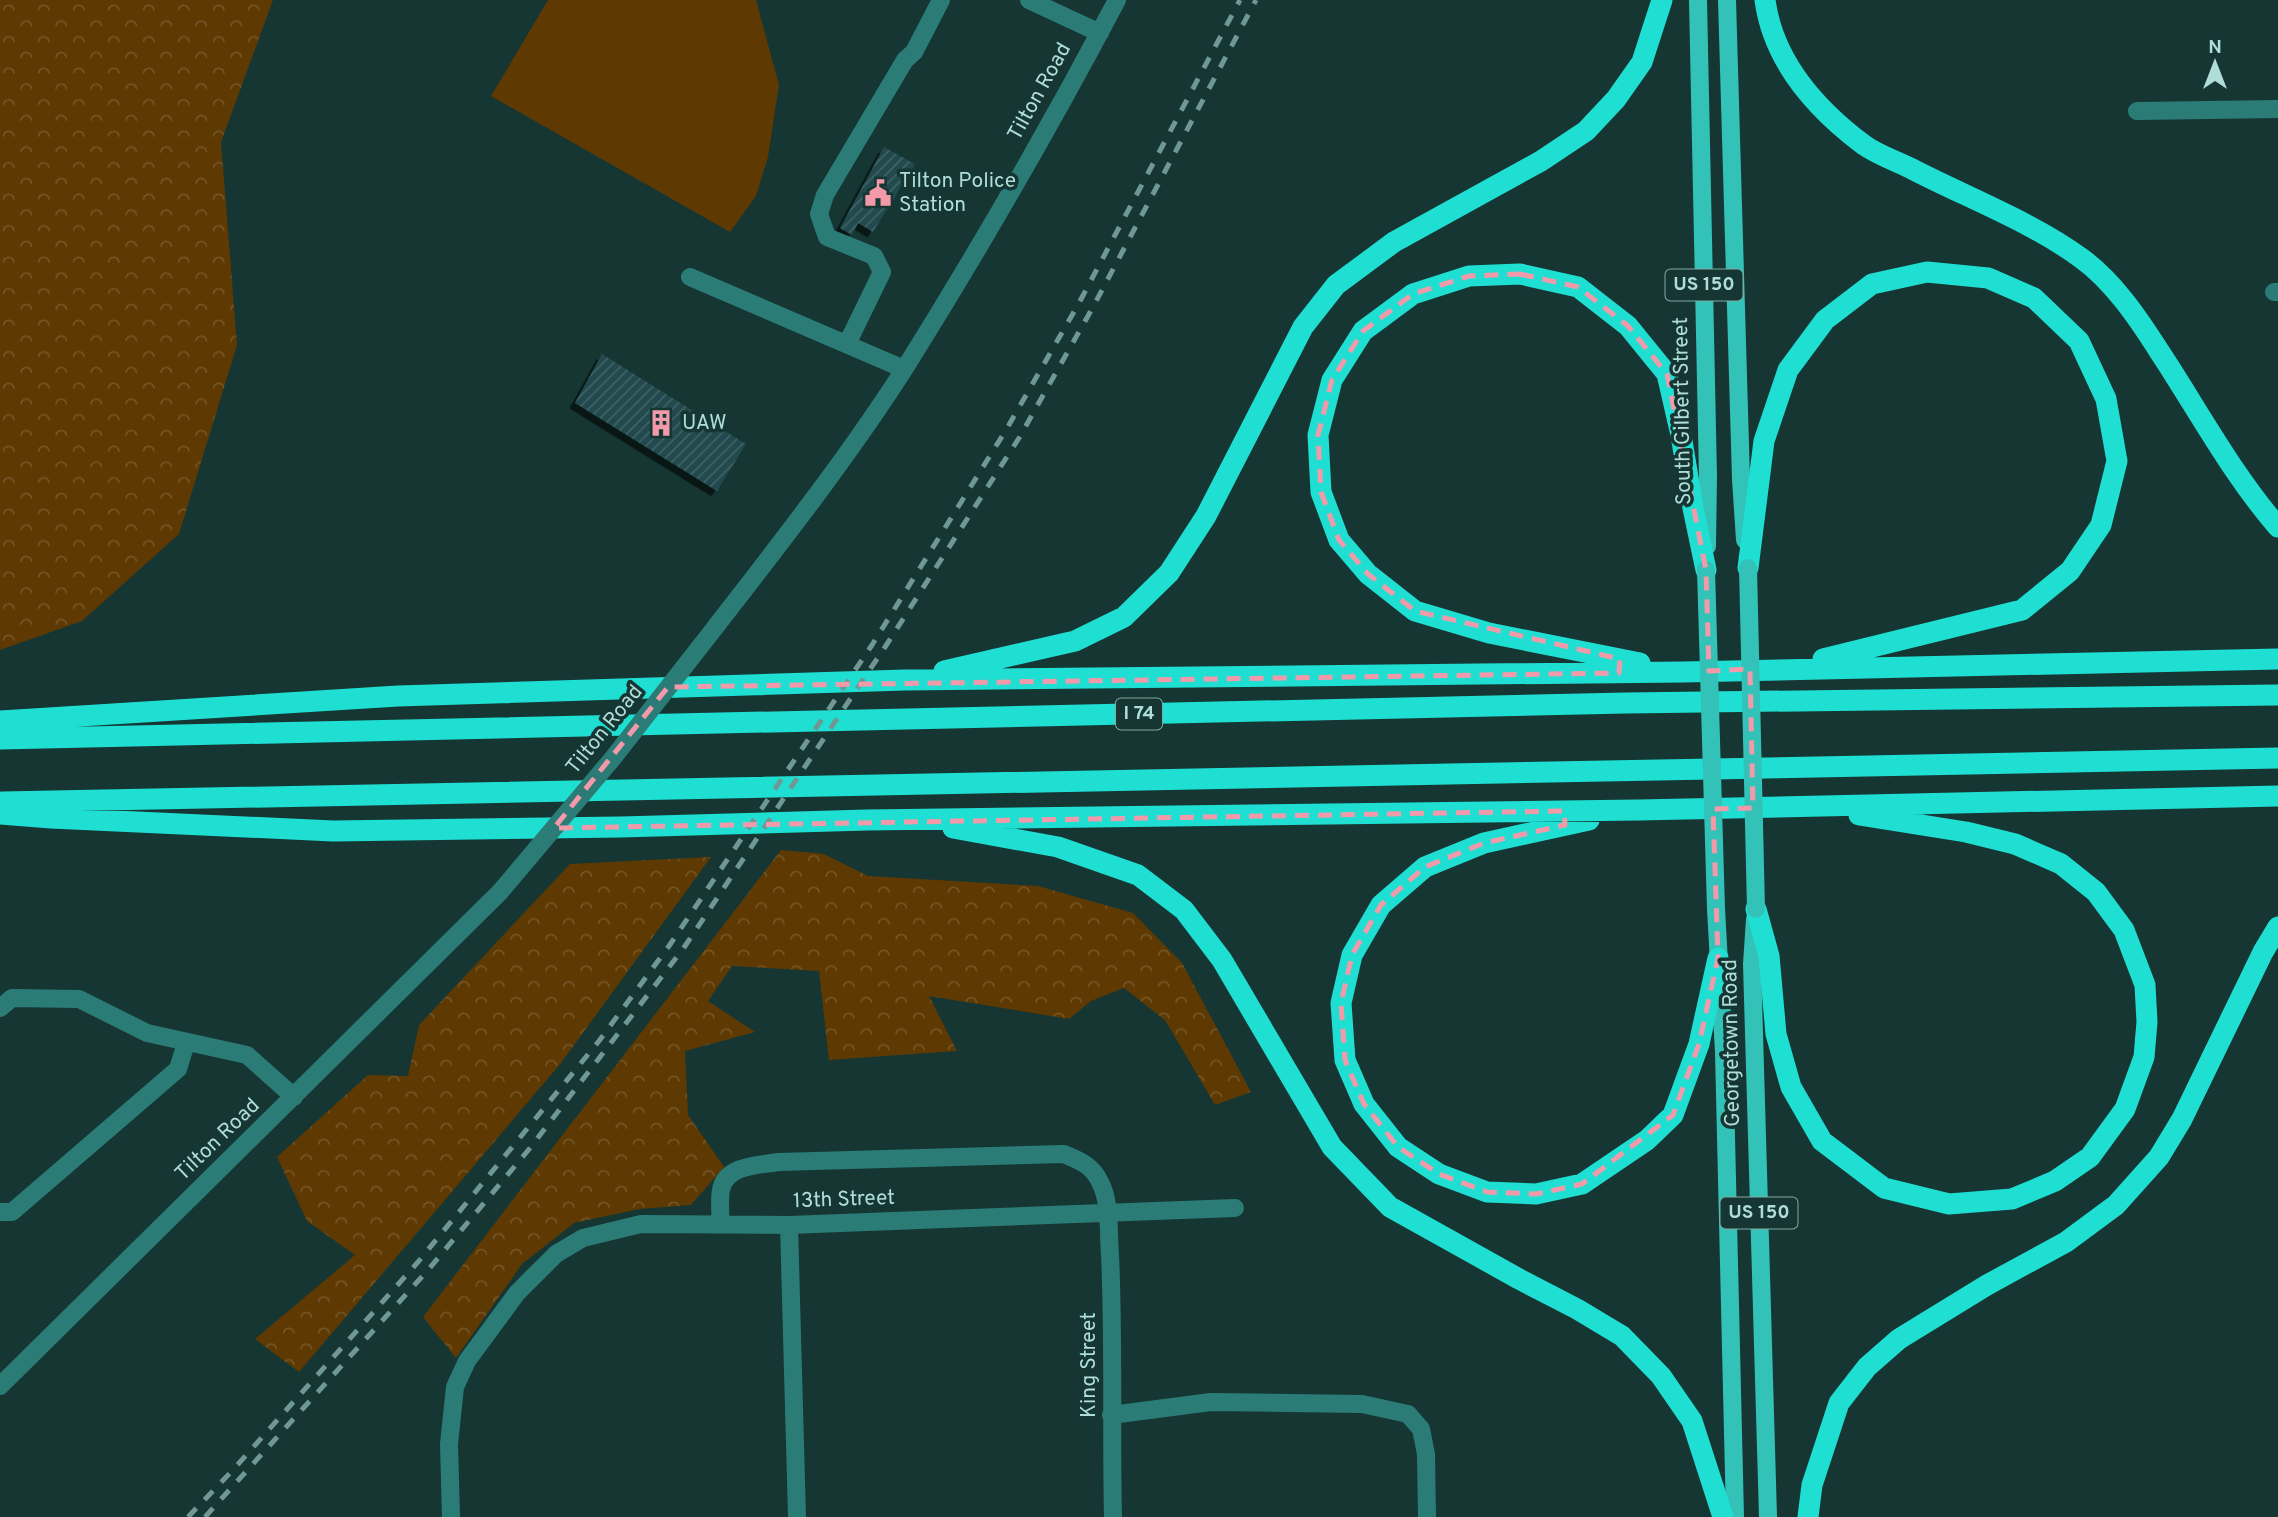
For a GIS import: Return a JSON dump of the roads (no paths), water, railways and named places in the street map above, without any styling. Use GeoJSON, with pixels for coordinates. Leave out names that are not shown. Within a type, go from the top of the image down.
{"type":"FeatureCollection","features":[{"type":"Feature","properties":{"kind":"highway"},"geometry":{"type":"LineString","coordinates":[[905,680],[1075,641],[1124,617],[1169,573],[1206,516],[1303,327],[1336,285],[1394,242],[1541,161],[1586,131],[1616,99],[1642,62],[1662,0]]}},
{"type":"Feature","properties":{"kind":"highway"},"geometry":{"type":"LineString","coordinates":[[1765,0],[1767,18],[1783,57],[1806,93],[1866,145],[2034,230],[2082,258],[2110,284],[2144,327],[2231,462],[2278,527]]}},
{"type":"Feature","properties":{"kind":"highway"},"geometry":{"type":"LineString","coordinates":[[1748,568],[1764,441],[1788,370],[1825,320],[1872,284],[1927,272],[1988,278],[2034,298],[2079,341],[2106,399],[2117,461],[2101,525],[2070,571],[2022,610],[1783,668]]}},
{"type":"Feature","properties":{"kind":"highway"},"geometry":{"type":"LineString","coordinates":[[1684,672],[1489,633],[1415,611],[1368,574],[1339,540],[1321,492],[1318,435],[1332,380],[1363,331],[1413,294],[1469,276],[1520,274],[1578,287],[1628,326],[1667,374],[1706,570]]}},
{"type":"Feature","properties":{"kind":"highway"},"geometry":{"type":"LineString","coordinates":[[0,721],[398,696],[905,680],[1684,672],[2278,659]]}},
{"type":"Feature","properties":{"kind":"highway","name":"I 74"},"geometry":{"type":"LineString","coordinates":[[0,739],[1612,704],[2278,695]]}},
{"type":"Feature","properties":{"kind":"highway"},"geometry":{"type":"LineString","coordinates":[[0,802],[2278,758]]}},
{"type":"Feature","properties":{"kind":"highway"},"geometry":{"type":"LineString","coordinates":[[0,814],[333,831],[867,820],[1639,810],[2278,796]]}},
{"type":"Feature","properties":{"kind":"highway"},"geometry":{"type":"LineString","coordinates":[[1756,909],[1769,956],[1776,1034],[1791,1087],[1822,1141],[1884,1188],[1949,1204],[2012,1199],[2055,1181],[2090,1157],[2125,1109],[2144,1057],[2147,1022],[2145,985],[2124,930],[2096,892],[2061,864],[2015,844],[1966,832],[1809,806]]}},
{"type":"Feature","properties":{"kind":"highway"},"geometry":{"type":"LineString","coordinates":[[1639,810],[1484,843],[1425,867],[1381,905],[1352,955],[1341,1003],[1346,1060],[1364,1104],[1398,1147],[1439,1174],[1475,1188],[1487,1192],[1536,1194],[1582,1184],[1647,1140],[1673,1115],[1699,1044],[1718,958]]}},
{"type":"Feature","properties":{"kind":"highway"},"geometry":{"type":"LineString","coordinates":[[867,820],[959,829],[1058,847],[1138,875],[1184,910],[1222,960],[1332,1147],[1390,1207],[1622,1336],[1661,1376],[1692,1420],[1723,1517]]}},
{"type":"Feature","properties":{"kind":"highway"},"geometry":{"type":"LineString","coordinates":[[1808,1517],[1812,1485],[1839,1403],[1867,1367],[1899,1339],[1987,1285],[2066,1242],[2116,1205],[2159,1157],[2182,1119],[2263,952],[2278,927]]}},
{"type":"Feature","properties":{"kind":"main road","name":"South Gilbert Street"},"geometry":{"type":"LineString","coordinates":[[1698,0],[1708,463],[1706,570]]}},
{"type":"Feature","properties":{"kind":"main road","name":"US 150"},"geometry":{"type":"LineString","coordinates":[[1727,0],[1741,479],[1748,568]]}},
{"type":"Feature","properties":{"kind":"main road","name":"Georgetown Road"},"geometry":{"type":"LineString","coordinates":[[1748,568],[1756,909],[1752,964],[1768,1517]]}},
{"type":"Feature","properties":{"kind":"main road","name":"Georgetown Road"},"geometry":{"type":"LineString","coordinates":[[1706,570],[1716,909],[1724,1052],[1735,1517]]}},
{"type":"Feature","properties":{"kind":"street"},"geometry":{"type":"LineString","coordinates":[[847,344],[882,272],[874,256],[827,237],[819,214],[825,195],[905,60],[914,51],[941,0]]}},
{"type":"Feature","properties":{"kind":"street"},"geometry":{"type":"LineString","coordinates":[[1029,0],[1100,33]]}},
{"type":"Feature","properties":{"kind":"street","name":"Tilton Road"},"geometry":{"type":"LineString","coordinates":[[0,1386],[500,892],[613,758],[816,497],[904,369],[1008,198],[1117,0]]}},
{"type":"Feature","properties":{"kind":"street"},"geometry":{"type":"LineString","coordinates":[[2137,111],[2278,109]]}},
{"type":"Feature","properties":{"kind":"street"},"geometry":{"type":"LineString","coordinates":[[690,277],[904,369]]}},
{"type":"Feature","properties":{"kind":"street"},"geometry":{"type":"LineString","coordinates":[[0,1008],[12,998],[79,999],[147,1033],[247,1055],[294,1097]]}},
{"type":"Feature","properties":{"kind":"street"},"geometry":{"type":"LineString","coordinates":[[0,1212],[12,1212],[178,1069],[186,1043]]}},
{"type":"Feature","properties":{"kind":"street","name":"King Street"},"geometry":{"type":"LineString","coordinates":[[720,1224],[721,1187],[731,1173],[752,1166],[779,1162],[1064,1154],[1091,1166],[1102,1184],[1107,1213],[1112,1313],[1113,1517]]}},
{"type":"Feature","properties":{"kind":"street","name":"13th Street"},"geometry":{"type":"LineString","coordinates":[[451,1517],[449,1444],[455,1387],[463,1370],[517,1293],[556,1254],[583,1238],[641,1224],[789,1225],[1235,1208]]}},
{"type":"Feature","properties":{"kind":"street"},"geometry":{"type":"LineString","coordinates":[[789,1225],[797,1517]]}},
{"type":"Feature","properties":{"kind":"street"},"geometry":{"type":"LineString","coordinates":[[1111,1415],[1211,1402],[1362,1404],[1408,1414],[1421,1429],[1426,1454],[1427,1517]]}},
{"type":"Feature","properties":{"kind":"railway"},"geometry":{"type":"LineString","coordinates":[[188,1517],[418,1262],[599,1041],[669,946],[872,645],[1006,430],[1079,303],[1240,0]]}},
{"type":"Feature","properties":{"kind":"railway"},"geometry":{"type":"LineString","coordinates":[[205,1517],[428,1270],[530,1148],[683,949],[887,644],[1019,438],[1093,307],[1256,0]]}},
{"type":"Feature","properties":{"kind":"place","name":"Tilton Police Station"},"geometry":{"type":"Point","coordinates":[878,193]}},
{"type":"Feature","properties":{"kind":"place","name":"UAW"},"geometry":{"type":"Point","coordinates":[661,423]}}]}
